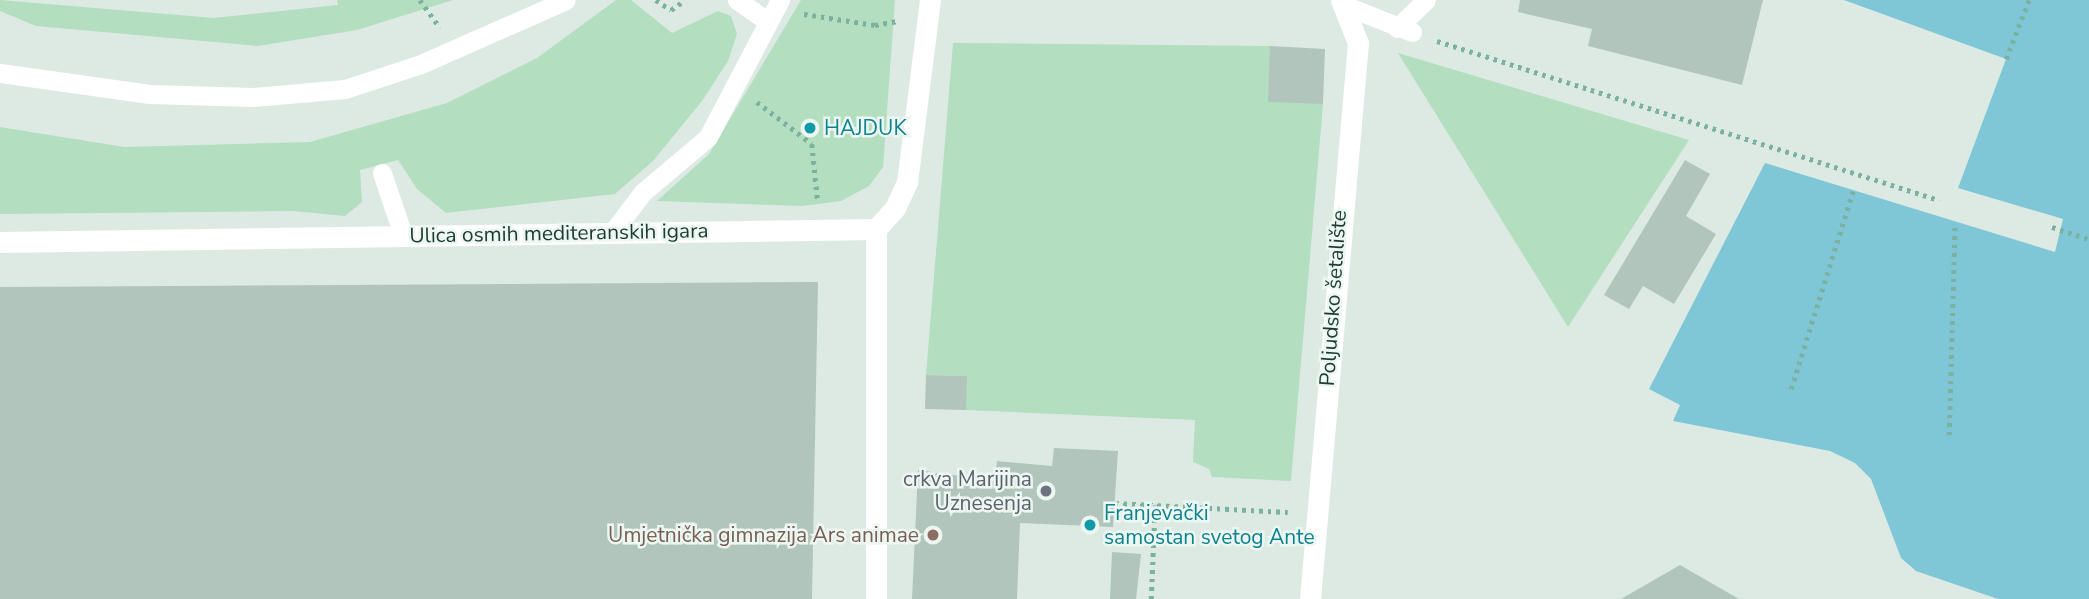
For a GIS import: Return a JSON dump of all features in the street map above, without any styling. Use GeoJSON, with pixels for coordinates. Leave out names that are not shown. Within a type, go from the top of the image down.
{"type":"FeatureCollection","features":[{"type":"Feature","properties":{"kind":"street"},"geometry":{"type":"LineString","coordinates":[[876,599],[876,229],[895,208],[907,182],[930,0]]}},
{"type":"Feature","properties":{"kind":"street","name":"Poljudsko šetalište"},"geometry":{"type":"LineString","coordinates":[[1310,599],[1357,43],[1344,3]]}},
{"type":"Feature","properties":{"kind":"street","name":"Ulica osmih mediteranskih igara"},"geometry":{"type":"LineString","coordinates":[[0,242],[615,229],[820,234],[876,229]]}},
{"type":"Feature","properties":{"kind":"lane"},"geometry":{"type":"LineString","coordinates":[[0,73],[150,94],[254,97],[345,89],[421,64],[566,0]]}},
{"type":"Feature","properties":{"kind":"lane"},"geometry":{"type":"LineString","coordinates":[[615,229],[643,192],[708,136],[775,8],[737,0]]}},
{"type":"Feature","properties":{"kind":"lane"},"geometry":{"type":"LineString","coordinates":[[1344,3],[1404,30],[1426,0]]}},
{"type":"Feature","properties":{"kind":"lane"},"geometry":{"type":"LineString","coordinates":[[382,173],[403,235]]}},
{"type":"Feature","properties":{"kind":"path"},"geometry":{"type":"LineString","coordinates":[[420,0],[427,10]]}},
{"type":"Feature","properties":{"kind":"path"},"geometry":{"type":"LineString","coordinates":[[656,0],[671,10],[685,0]]}},
{"type":"Feature","properties":{"kind":"path"},"geometry":{"type":"LineString","coordinates":[[2007,59],[2029,0]]}},
{"type":"Feature","properties":{"kind":"path"},"geometry":{"type":"LineString","coordinates":[[775,8],[823,21],[875,25],[904,20]]}},
{"type":"Feature","properties":{"kind":"path"},"geometry":{"type":"LineString","coordinates":[[1404,30],[1940,200]]}},
{"type":"Feature","properties":{"kind":"path"},"geometry":{"type":"LineString","coordinates":[[734,85],[812,144],[820,234]]}},
{"type":"Feature","properties":{"kind":"path"},"geometry":{"type":"LineString","coordinates":[[1791,388],[1853,191]]}},
{"type":"Feature","properties":{"kind":"path"},"geometry":{"type":"LineString","coordinates":[[1949,436],[1955,223]]}},
{"type":"Feature","properties":{"kind":"path"},"geometry":{"type":"LineString","coordinates":[[2052,227],[2089,239]]}},
{"type":"Feature","properties":{"kind":"path"},"geometry":{"type":"LineString","coordinates":[[1115,503],[1317,513]]}},
{"type":"Feature","properties":{"kind":"path"},"geometry":{"type":"LineString","coordinates":[[1151,599],[1155,505]]}},
{"type":"Feature","properties":{"kind":"path"},"geometry":{"type":"LineString","coordinates":[[1113,539],[1153,541]]}},
{"type":"Feature","properties":{"kind":"green space"},"geometry":{"type":"Polygon","coordinates":[[[0,0],[214,18],[338,5],[337,0],[453,0],[357,30],[258,46],[36,26],[0,11],[0,0]]]}},
{"type":"Feature","properties":{"kind":"green space"},"geometry":{"type":"Polygon","coordinates":[[[616,0],[631,0],[672,33],[718,11],[731,16],[737,34],[728,61],[702,101],[653,161],[615,194],[446,213],[417,189],[398,160],[360,170],[362,202],[345,216],[293,211],[0,214],[0,127],[124,147],[310,142],[447,103],[537,58],[616,0]]]}},
{"type":"Feature","properties":{"kind":"green space"},"geometry":{"type":"Polygon","coordinates":[[[801,0],[895,0],[883,167],[869,186],[841,201],[802,206],[657,201],[709,154],[801,0]]]}},
{"type":"Feature","properties":{"kind":"green space"},"geometry":{"type":"Polygon","coordinates":[[[953,43],[1270,46],[1323,104],[1291,481],[1212,477],[1209,469],[1193,462],[1195,420],[966,410],[966,376],[926,375],[953,43]]]}},
{"type":"Feature","properties":{"kind":"green space"},"geometry":{"type":"Polygon","coordinates":[[[1398,53],[1689,140],[1568,327],[1398,53]]]}},
{"type":"Feature","properties":{"kind":"water"},"geometry":{"type":"Polygon","coordinates":[[[1844,0],[2089,0],[2089,599],[1998,599],[1916,571],[1901,558],[1871,479],[1855,463],[1830,451],[1673,421],[1680,405],[1649,389],[1765,163],[2055,252],[2063,219],[1958,188],[2006,59],[1844,0]]]}},
{"type":"Feature","properties":{"kind":"building"},"geometry":{"type":"Polygon","coordinates":[[[1520,0],[1763,0],[1742,85],[1588,46],[1592,29],[1518,12],[1520,0]]]}},
{"type":"Feature","properties":{"kind":"building"},"geometry":{"type":"Polygon","coordinates":[[[1270,46],[1325,49],[1323,104],[1268,102],[1270,46]]]}},
{"type":"Feature","properties":{"kind":"building"},"geometry":{"type":"Polygon","coordinates":[[[1685,160],[1710,174],[1686,216],[1716,234],[1674,304],[1643,286],[1629,309],[1604,295],[1685,160]]]}},
{"type":"Feature","properties":{"kind":"building"},"geometry":{"type":"Polygon","coordinates":[[[818,282],[812,599],[0,599],[0,287],[818,282]]]}},
{"type":"Feature","properties":{"kind":"building"},"geometry":{"type":"Polygon","coordinates":[[[926,375],[967,376],[966,410],[925,409],[926,375]]]}},
{"type":"Feature","properties":{"kind":"building","name":"Franjevački samostan svetog Ante"},"geometry":{"type":"Polygon","coordinates":[[[1054,448],[1118,451],[1113,527],[1020,523],[1017,599],[912,599],[918,470],[995,481],[997,461],[1052,466],[1054,448]]]}},
{"type":"Feature","properties":{"kind":"building"},"geometry":{"type":"Polygon","coordinates":[[[1112,552],[1141,554],[1136,599],[1110,599],[1112,552]]]}},
{"type":"Feature","properties":{"kind":"building"},"geometry":{"type":"Polygon","coordinates":[[[1680,565],[1739,599],[1621,599],[1680,565]]]}},
{"type":"Feature","properties":{"kind":"place","name":"HAJDUK"},"geometry":{"type":"Point","coordinates":[810,128]}},
{"type":"Feature","properties":{"kind":"place","name":"crkva Marijina Uznesenja"},"geometry":{"type":"Point","coordinates":[1046,491]}},
{"type":"Feature","properties":{"kind":"place","name":"Franjevački samostan svetog Ante"},"geometry":{"type":"Point","coordinates":[1090,525]}},
{"type":"Feature","properties":{"kind":"place","name":"Umjetnička gimnazija Ars animae"},"geometry":{"type":"Point","coordinates":[933,535]}}]}
